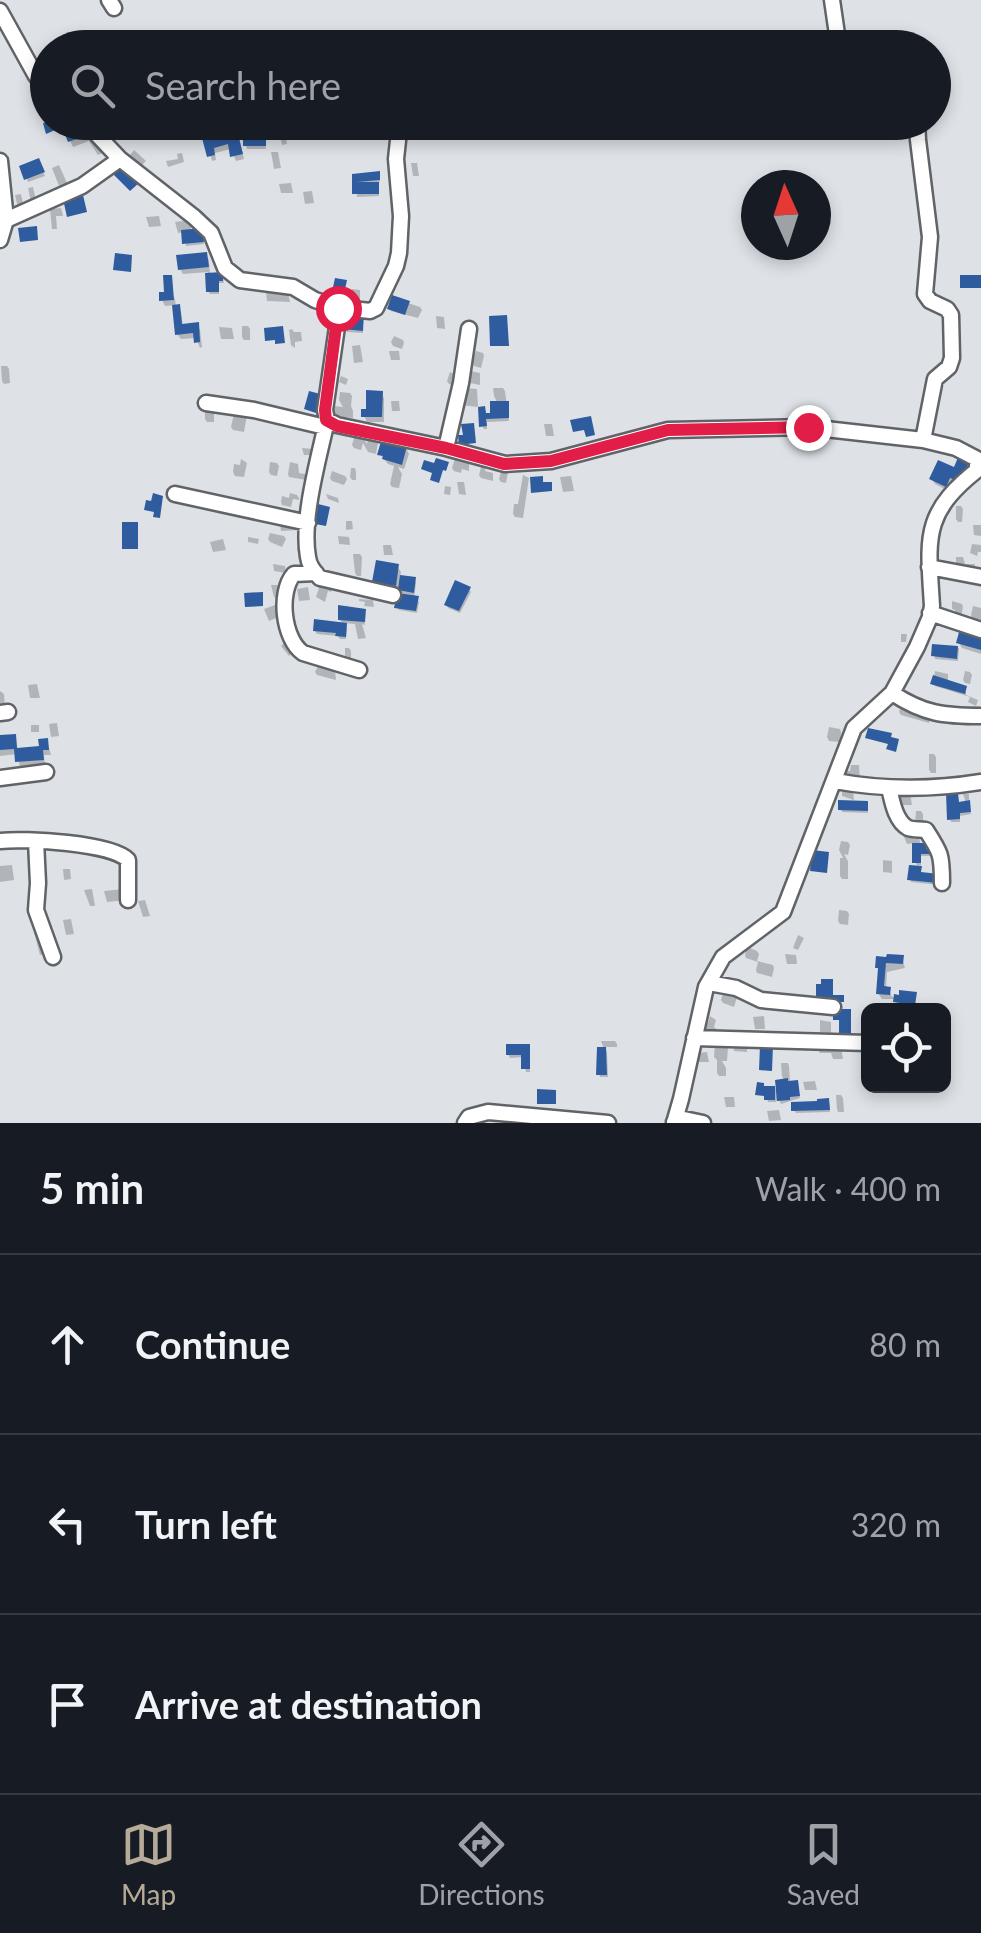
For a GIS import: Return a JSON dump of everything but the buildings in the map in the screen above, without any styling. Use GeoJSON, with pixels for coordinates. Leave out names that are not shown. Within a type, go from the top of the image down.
{"type":"FeatureCollection","features":[{"type":"Feature","properties":{"kind":"street"},"geometry":{"type":"LineString","coordinates":[[832,0],[836,30]]}},
{"type":"Feature","properties":{"kind":"street"},"geometry":{"type":"LineString","coordinates":[[0,11],[30,65]]}},
{"type":"Feature","properties":{"kind":"street"},"geometry":{"type":"LineString","coordinates":[[101,140],[120,160],[211,233],[225,268],[240,280],[293,287],[338,308],[340,315]]}},
{"type":"Feature","properties":{"kind":"street"},"geometry":{"type":"LineString","coordinates":[[393,595],[320,578],[308,558],[308,523],[340,315],[343,308],[376,308],[396,266],[401,216],[398,140]]}},
{"type":"Feature","properties":{"kind":"street"},"geometry":{"type":"LineString","coordinates":[[918,140],[930,237],[925,294],[930,302],[951,315],[952,358],[950,366],[935,380],[923,440]]}},
{"type":"Feature","properties":{"kind":"street"},"geometry":{"type":"LineString","coordinates":[[6,220],[82,186],[120,160]]}},
{"type":"Feature","properties":{"kind":"street"},"geometry":{"type":"LineString","coordinates":[[0,166],[6,220],[0,240]]}},
{"type":"Feature","properties":{"kind":"street"},"geometry":{"type":"LineString","coordinates":[[446,448],[469,329]]}},
{"type":"Feature","properties":{"kind":"street"},"geometry":{"type":"LineString","coordinates":[[206,403],[326,423],[504,464],[551,461],[668,430],[808,427],[923,440],[956,448],[977,459],[979,469],[938,508],[928,540],[930,612],[917,647],[892,693],[854,728],[783,912],[723,957],[709,983],[674,1123]]}},
{"type":"Feature","properties":{"kind":"street"},"geometry":{"type":"LineString","coordinates":[[175,494],[308,523]]}},
{"type":"Feature","properties":{"kind":"street"},"geometry":{"type":"LineString","coordinates":[[930,567],[981,577]]}},
{"type":"Feature","properties":{"kind":"street"},"geometry":{"type":"LineString","coordinates":[[316,574],[294,574],[286,585],[292,642],[303,652],[359,670]]}},
{"type":"Feature","properties":{"kind":"street"},"geometry":{"type":"LineString","coordinates":[[930,612],[981,630]]}},
{"type":"Feature","properties":{"kind":"street"},"geometry":{"type":"LineString","coordinates":[[892,693],[928,712],[981,716]]}},
{"type":"Feature","properties":{"kind":"street"},"geometry":{"type":"LineString","coordinates":[[0,778],[46,772]]}},
{"type":"Feature","properties":{"kind":"street"},"geometry":{"type":"LineString","coordinates":[[835,781],[872,788],[942,788],[981,782]]}},
{"type":"Feature","properties":{"kind":"street"},"geometry":{"type":"LineString","coordinates":[[889,788],[901,820],[908,828],[926,830],[938,845],[942,883]]}},
{"type":"Feature","properties":{"kind":"street"},"geometry":{"type":"LineString","coordinates":[[0,841],[95,847],[126,856],[128,900]]}},
{"type":"Feature","properties":{"kind":"street"},"geometry":{"type":"LineString","coordinates":[[36,841],[36,910],[53,956]]}},
{"type":"Feature","properties":{"kind":"street"},"geometry":{"type":"LineString","coordinates":[[709,983],[736,988],[761,1000],[833,1007]]}},
{"type":"Feature","properties":{"kind":"street"},"geometry":{"type":"LineString","coordinates":[[694,1038],[861,1043]]}},
{"type":"Feature","properties":{"kind":"street"},"geometry":{"type":"LineString","coordinates":[[465,1123],[469,1117],[488,1112],[608,1123]]}},
{"type":"Feature","properties":{"kind":"street"},"geometry":{"type":"LineString","coordinates":[[674,1123],[684,1119],[703,1123]]}},
{"type":"Feature","properties":{"kind":"route"},"geometry":{"type":"LineString","coordinates":[[338,308],[325,410],[326,420],[337,426],[504,464],[551,461],[668,430],[808,427]]}}]}
